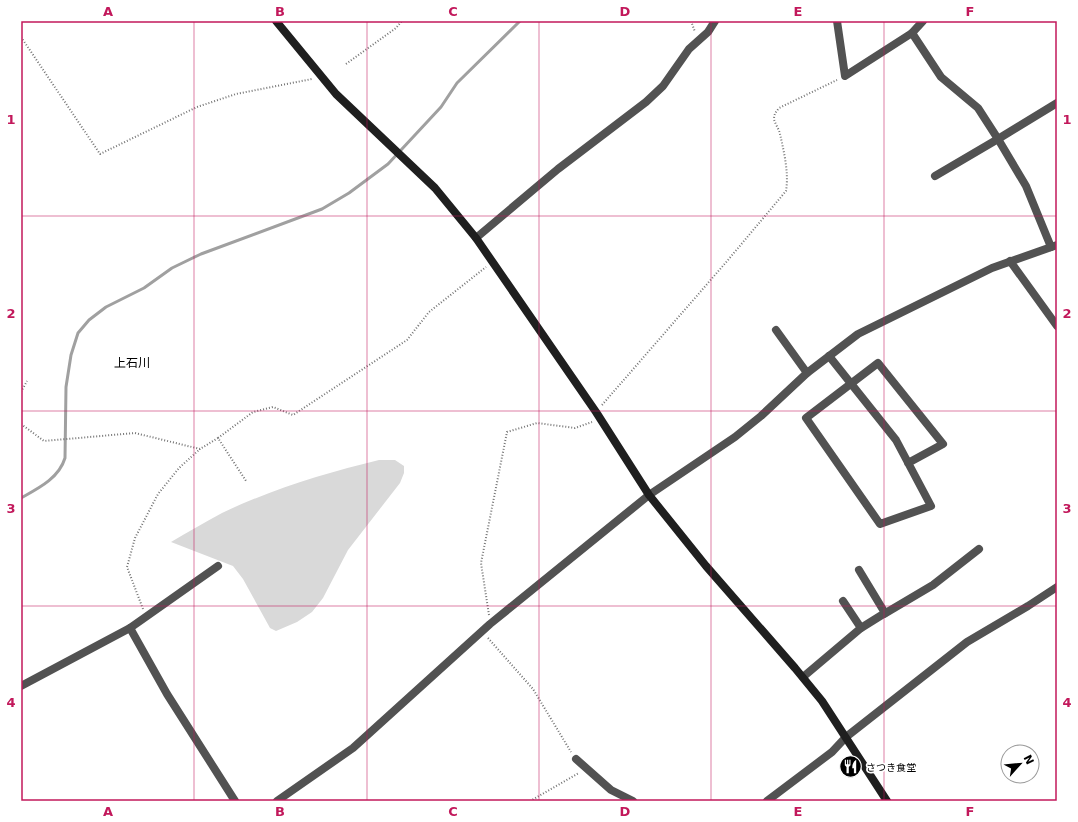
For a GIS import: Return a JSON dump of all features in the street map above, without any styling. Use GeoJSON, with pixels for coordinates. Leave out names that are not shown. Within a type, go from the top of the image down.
{"type":"FeatureCollection","features":[{"type":"Feature","properties":{"kind":"street"},"geometry":{"type":"LineString","coordinates":[[276,21],[321,77],[350,109],[435,188],[476,238],[598,416],[649,495],[706,566],[803,677],[822,701],[887,801]]}},
{"type":"Feature","properties":{"kind":"street"},"geometry":{"type":"LineString","coordinates":[[476,238],[558,169],[646,102],[663,86],[689,48],[708,32],[715,21]]}},
{"type":"Feature","properties":{"kind":"street"},"geometry":{"type":"LineString","coordinates":[[837,21],[845,76],[912,34],[923,21]]}},
{"type":"Feature","properties":{"kind":"street"},"geometry":{"type":"LineString","coordinates":[[277,801],[353,748],[490,624],[649,495],[734,437],[761,416],[807,373],[858,334],[992,268],[1054,246],[1026,186],[978,108],[941,78],[912,34]]}},
{"type":"Feature","properties":{"kind":"street"},"geometry":{"type":"LineString","coordinates":[[935,176],[1057,103]]}},
{"type":"Feature","properties":{"kind":"street"},"geometry":{"type":"LineString","coordinates":[[1010,261],[1057,326]]}},
{"type":"Feature","properties":{"kind":"street"},"geometry":{"type":"LineString","coordinates":[[776,330],[807,373]]}},
{"type":"Feature","properties":{"kind":"street"},"geometry":{"type":"LineString","coordinates":[[829,356],[851,383],[896,440],[908,463],[931,506],[880,524],[806,418],[851,383],[878,363],[942,444],[908,463]]}},
{"type":"Feature","properties":{"kind":"street"},"geometry":{"type":"LineString","coordinates":[[803,677],[861,628],[933,585],[979,549]]}},
{"type":"Feature","properties":{"kind":"street"},"geometry":{"type":"LineString","coordinates":[[21,686],[130,628],[218,566]]}},
{"type":"Feature","properties":{"kind":"street"},"geometry":{"type":"LineString","coordinates":[[859,570],[886,613],[884,614]]}},
{"type":"Feature","properties":{"kind":"street"},"geometry":{"type":"LineString","coordinates":[[767,801],[832,752],[846,737],[967,642],[1057,587]]}},
{"type":"Feature","properties":{"kind":"street"},"geometry":{"type":"LineString","coordinates":[[843,602],[861,628]]}},
{"type":"Feature","properties":{"kind":"street"},"geometry":{"type":"LineString","coordinates":[[130,628],[167,694],[235,801]]}},
{"type":"Feature","properties":{"kind":"street"},"geometry":{"type":"LineString","coordinates":[[576,759],[611,790],[633,801]]}},
{"type":"Feature","properties":{"kind":"path"},"geometry":{"type":"LineString","coordinates":[[346,64],[396,28],[402,21]]}},
{"type":"Feature","properties":{"kind":"path"},"geometry":{"type":"LineString","coordinates":[[691,21],[698,40]]}},
{"type":"Feature","properties":{"kind":"path"},"geometry":{"type":"LineString","coordinates":[[21,37],[100,154],[154,126],[216,100],[236,94],[321,77]]}},
{"type":"Feature","properties":{"kind":"path"},"geometry":{"type":"LineString","coordinates":[[490,624],[481,563],[507,432],[537,423],[576,428],[598,416],[786,191],[788,181],[780,133],[774,120],[775,113],[779,108],[845,76]]}},
{"type":"Feature","properties":{"kind":"path"},"geometry":{"type":"LineString","coordinates":[[146,617],[127,567],[135,538],[158,494],[179,468],[200,449],[218,438],[253,412],[272,407],[294,415],[407,340],[429,312],[492,262]]}},
{"type":"Feature","properties":{"kind":"path"},"geometry":{"type":"LineString","coordinates":[[21,392],[27,382]]}},
{"type":"Feature","properties":{"kind":"path"},"geometry":{"type":"LineString","coordinates":[[21,424],[44,440],[135,433],[200,449]]}},
{"type":"Feature","properties":{"kind":"path"},"geometry":{"type":"LineString","coordinates":[[218,438],[246,481]]}},
{"type":"Feature","properties":{"kind":"path"},"geometry":{"type":"LineString","coordinates":[[482,631],[533,689],[576,759]]}},
{"type":"Feature","properties":{"kind":"path"},"geometry":{"type":"LineString","coordinates":[[530,801],[587,769]]}},
{"type":"Feature","properties":{"kind":"shaded area"},"geometry":{"type":"Polygon","coordinates":[[[379,460],[395,460],[404,466],[404,473],[400,483],[348,550],[323,598],[312,612],[297,622],[276,631],[270,628],[243,579],[233,566],[171,542],[222,513],[260,496],[319,476],[379,460]]]}},
{"type":"Feature","properties":{"kind":"waterway"},"geometry":{"type":"LineString","coordinates":[[21,498],[48,482],[58,471],[65,458],[66,387],[71,355],[78,333],[89,320],[106,307],[144,288],[172,268],[201,254],[322,209],[349,193],[388,164],[441,107],[457,83],[520,21]]}},
{"type":"Feature","properties":{"kind":"place","name":"さつき食堂"},"geometry":{"type":"Point","coordinates":[850,767]}},
{"type":"Feature","properties":{"kind":"district","name":"上石川"},"geometry":{"type":"Point","coordinates":[132,363]}}]}
